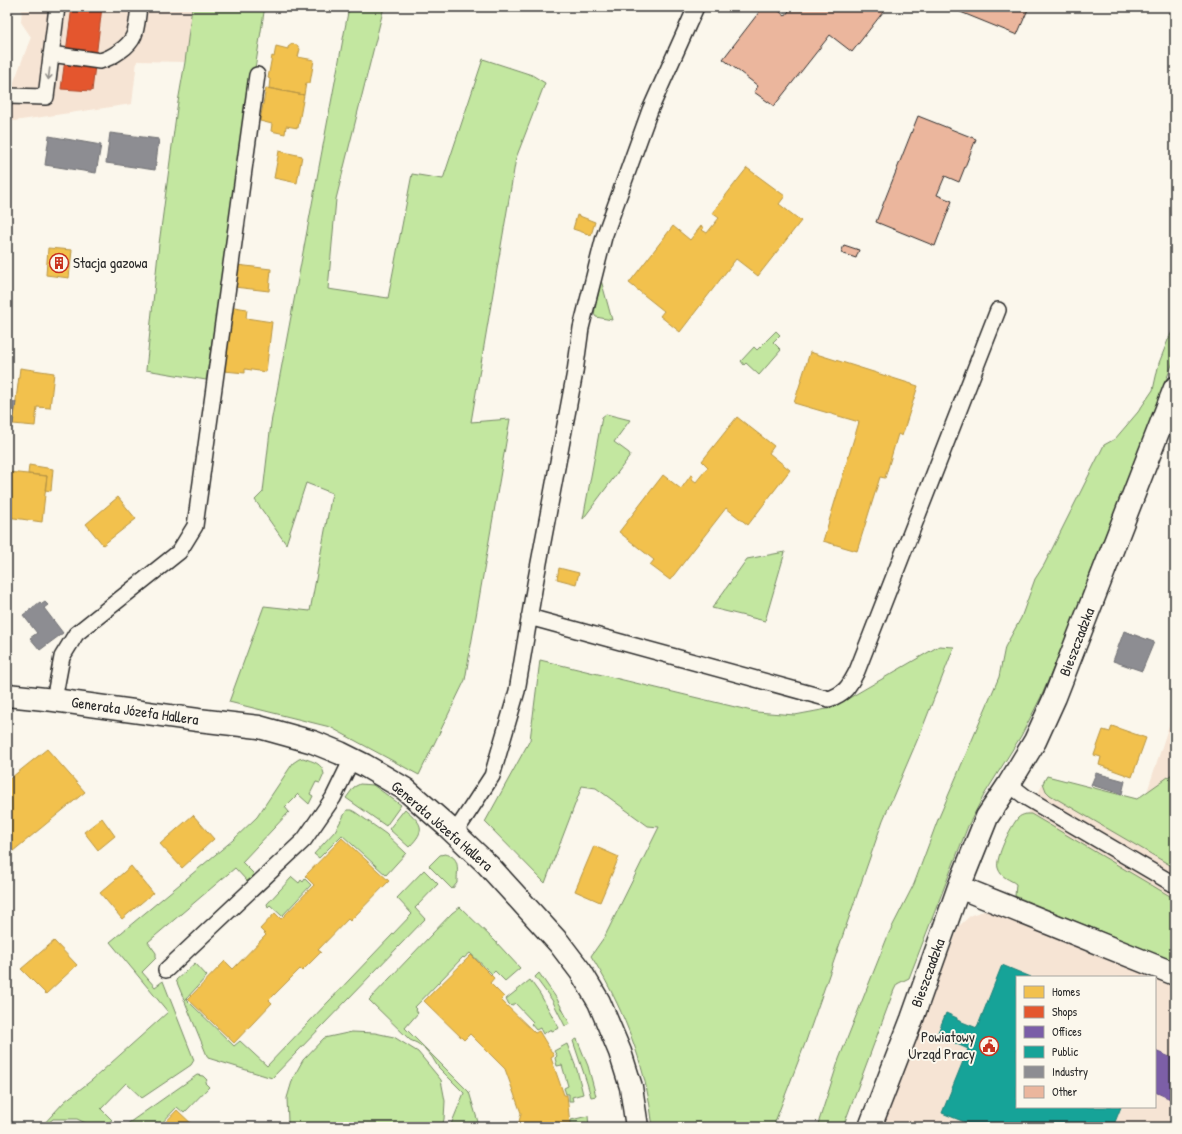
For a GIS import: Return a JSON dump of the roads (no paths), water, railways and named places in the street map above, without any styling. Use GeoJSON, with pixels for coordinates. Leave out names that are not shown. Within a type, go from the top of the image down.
{"type":"FeatureCollection","features":[{"type":"Feature","properties":{"kind":"street","name":"Bieszczadzka"},"geometry":{"type":"LineString","coordinates":[[870,1127],[987,818],[1035,741],[1055,697],[1175,388]]}},
{"type":"Feature","properties":{"kind":"street","name":"Generała Józefa Hallera"},"geometry":{"type":"LineString","coordinates":[[7,695],[259,727],[313,742],[352,759],[389,779],[405,790],[488,865],[559,943],[581,972],[599,1002],[620,1052],[631,1087],[637,1127]]}},
{"type":"Feature","properties":{"kind":"street"},"geometry":{"type":"LineString","coordinates":[[960,887],[1175,974]]}},
{"type":"Feature","properties":{"kind":"lane"},"geometry":{"type":"LineString","coordinates":[[7,96],[46,97],[57,7]]}},
{"type":"Feature","properties":{"kind":"lane"},"geometry":{"type":"LineString","coordinates":[[51,54],[100,61],[107,60],[129,45],[133,40],[136,35],[139,7]]}},
{"type":"Feature","properties":{"kind":"lane"},"geometry":{"type":"LineString","coordinates":[[454,833],[492,776],[517,690],[529,617],[575,372],[581,328],[604,236],[650,110],[696,7]]}},
{"type":"Feature","properties":{"kind":"lane"},"geometry":{"type":"LineString","coordinates":[[54,700],[62,657],[76,634],[179,552],[195,526],[257,74]]}},
{"type":"Feature","properties":{"kind":"lane"},"geometry":{"type":"LineString","coordinates":[[529,617],[829,698],[840,695],[849,687],[857,671],[998,310]]}},
{"type":"Feature","properties":{"kind":"lane"},"geometry":{"type":"LineString","coordinates":[[166,970],[304,840],[333,798],[352,759]]}},
{"type":"Feature","properties":{"kind":"lane"},"geometry":{"type":"LineString","coordinates":[[1009,784],[1027,798],[1175,885]]}},
{"type":"Feature","properties":{"kind":"place","name":"Stacja gazowa"},"geometry":{"type":"Point","coordinates":[59,263]}},
{"type":"Feature","properties":{"kind":"place","name":"Powiatowy Urząd Pracy"},"geometry":{"type":"Point","coordinates":[989,1046]}}]}
